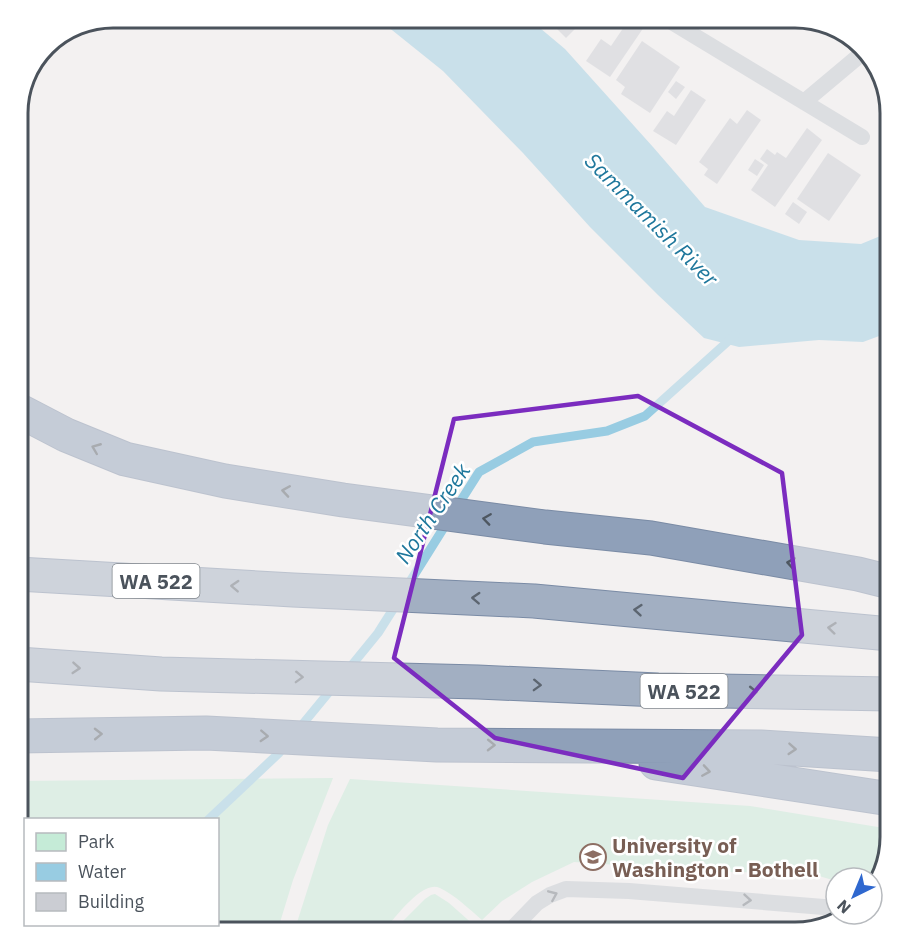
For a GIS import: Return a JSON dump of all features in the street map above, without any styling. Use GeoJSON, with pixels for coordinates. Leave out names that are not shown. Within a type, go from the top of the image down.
{"type":"FeatureCollection","features":[{"type":"Feature","properties":{"kind":"highway"},"geometry":{"type":"LineString","coordinates":[[29,416],[66,435],[125,459],[225,481],[343,500],[544,527],[651,538],[880,580]]}},
{"type":"Feature","properties":{"kind":"highway","name":"WA 522"},"geometry":{"type":"LineString","coordinates":[[29,574],[293,590],[534,601],[880,633]]}},
{"type":"Feature","properties":{"kind":"highway","name":"WA 522"},"geometry":{"type":"LineString","coordinates":[[29,665],[161,674],[478,682],[658,690],[880,694]]}},
{"type":"Feature","properties":{"kind":"highway"},"geometry":{"type":"LineString","coordinates":[[29,736],[206,733],[437,745],[761,747],[880,754]]}},
{"type":"Feature","properties":{"kind":"highway"},"geometry":{"type":"LineString","coordinates":[[545,746],[880,797]]}},
{"type":"Feature","properties":{"kind":"lane"},"geometry":{"type":"LineString","coordinates":[[683,29],[862,137]]}},
{"type":"Feature","properties":{"kind":"lane"},"geometry":{"type":"LineString","coordinates":[[804,102],[858,57]]}},
{"type":"Feature","properties":{"kind":"lane"},"geometry":{"type":"LineString","coordinates":[[519,922],[537,903],[550,895],[566,890],[629,891],[824,907]]}},
{"type":"Feature","properties":{"kind":"highlighted area"},"geometry":{"type":"Polygon","coordinates":[[[638,396],[782,473],[802,635],[683,778],[495,738],[394,658],[454,419],[638,396]]]}},
{"type":"Feature","properties":{"kind":"green space"},"geometry":{"type":"Polygon","coordinates":[[[333,778],[293,880],[280,922],[219,922],[219,818],[29,818],[29,781],[333,778]]]}},
{"type":"Feature","properties":{"kind":"green space","name":"University of Washington - Bothell"},"geometry":{"type":"Polygon","coordinates":[[[350,779],[750,806],[880,827],[878,853],[874,866],[824,866],[824,877],[809,873],[722,872],[574,862],[532,882],[502,901],[482,920],[451,894],[433,887],[417,895],[391,922],[297,922],[328,825],[350,779]]]}},
{"type":"Feature","properties":{"kind":"green space"},"geometry":{"type":"Polygon","coordinates":[[[435,894],[449,903],[470,922],[402,922],[431,895],[435,894]]]}},
{"type":"Feature","properties":{"kind":"water","name":"Sammamish River"},"geometry":{"type":"Polygon","coordinates":[[[391,29],[541,29],[565,49],[705,207],[799,240],[861,244],[880,236],[880,336],[863,342],[819,340],[739,347],[704,338],[590,227],[523,153],[443,71],[391,29]]]}},
{"type":"Feature","properties":{"kind":"building"},"geometry":{"type":"Polygon","coordinates":[[[557,29],[575,29],[566,38],[557,29]]]}},
{"type":"Feature","properties":{"kind":"building"},"geometry":{"type":"Polygon","coordinates":[[[623,29],[643,29],[610,77],[586,61],[601,39],[611,46],[623,29]]]}},
{"type":"Feature","properties":{"kind":"building"},"geometry":{"type":"Polygon","coordinates":[[[642,41],[680,67],[650,113],[621,94],[625,87],[616,80],[642,41]]]}},
{"type":"Feature","properties":{"kind":"building"},"geometry":{"type":"Polygon","coordinates":[[[676,81],[685,87],[676,99],[668,92],[676,81]]]}},
{"type":"Feature","properties":{"kind":"building"},"geometry":{"type":"Polygon","coordinates":[[[691,90],[706,100],[676,145],[653,131],[667,111],[674,116],[691,90]]]}},
{"type":"Feature","properties":{"kind":"building"},"geometry":{"type":"Polygon","coordinates":[[[747,110],[761,120],[717,184],[704,175],[708,169],[699,162],[730,118],[737,124],[747,110]]]}},
{"type":"Feature","properties":{"kind":"building"},"geometry":{"type":"Polygon","coordinates":[[[807,128],[822,140],[775,207],[751,190],[768,165],[760,159],[767,149],[775,155],[777,152],[786,158],[807,128]]]}},
{"type":"Feature","properties":{"kind":"building"},"geometry":{"type":"Polygon","coordinates":[[[828,153],[861,175],[829,221],[797,199],[828,153]]]}},
{"type":"Feature","properties":{"kind":"building"},"geometry":{"type":"Polygon","coordinates":[[[755,159],[764,165],[757,176],[748,170],[755,159]]]}},
{"type":"Feature","properties":{"kind":"building"},"geometry":{"type":"Polygon","coordinates":[[[793,202],[807,212],[799,224],[785,214],[793,202]]]}},
{"type":"Feature","properties":{"kind":"waterway","name":"North Creek"},"geometry":{"type":"LineString","coordinates":[[455,510],[479,472],[533,442],[607,431],[645,416],[735,335]]}},
{"type":"Feature","properties":{"kind":"waterway","name":"North Creek"},"geometry":{"type":"LineString","coordinates":[[406,588],[448,521]]}},
{"type":"Feature","properties":{"kind":"waterway","name":"North Creek"},"geometry":{"type":"LineString","coordinates":[[347,671],[378,633],[397,603]]}},
{"type":"Feature","properties":{"kind":"waterway","name":"North Creek"},"geometry":{"type":"LineString","coordinates":[[297,731],[334,686]]}},
{"type":"Feature","properties":{"kind":"waterway","name":"North Creek"},"geometry":{"type":"LineString","coordinates":[[210,818],[286,744]]}},
{"type":"Feature","properties":{"kind":"place","name":"University of Washington - Bothell"},"geometry":{"type":"Point","coordinates":[593,857]}}]}
